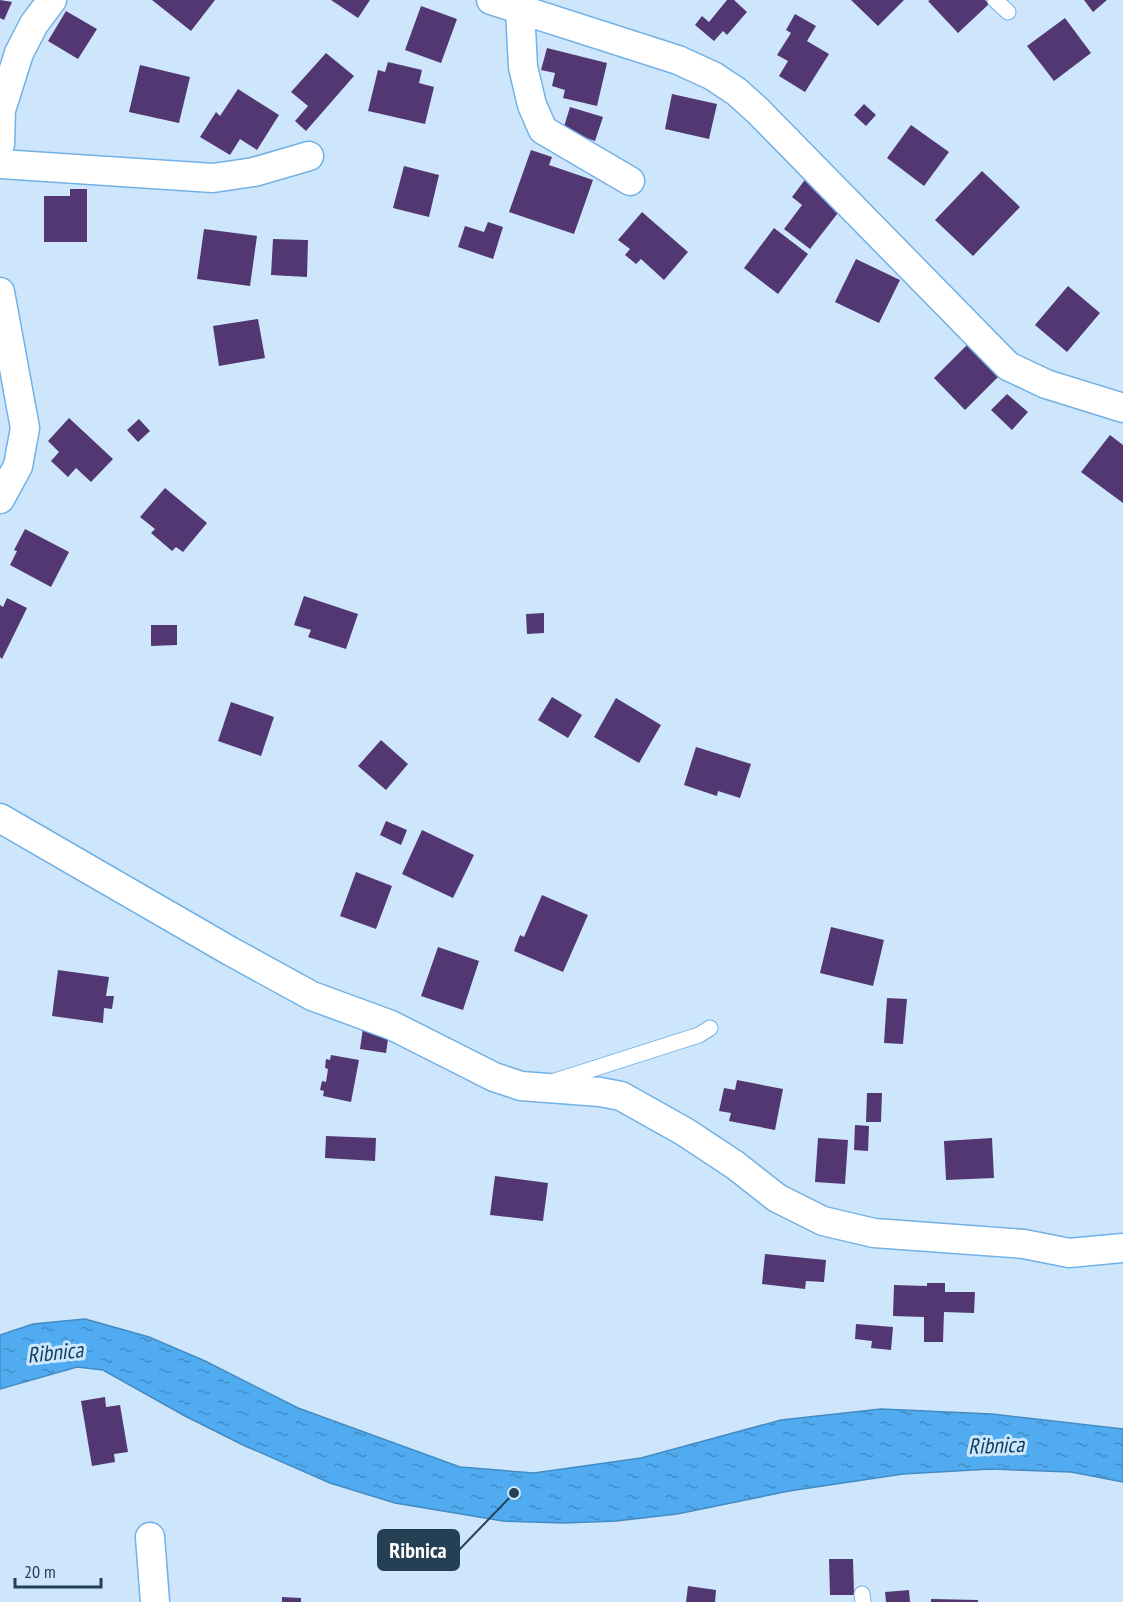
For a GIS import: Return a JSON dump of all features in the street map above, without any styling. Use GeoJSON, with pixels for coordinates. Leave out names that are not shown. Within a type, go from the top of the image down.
{"type":"FeatureCollection","features":[{"type":"Feature","properties":{"kind":"street"},"geometry":{"type":"LineString","coordinates":[[0,144],[1,110],[19,52],[34,24],[52,0]]}},
{"type":"Feature","properties":{"kind":"street"},"geometry":{"type":"LineString","coordinates":[[491,0],[678,60],[713,76],[758,111],[1008,366],[1046,384],[1123,408]]}},
{"type":"Feature","properties":{"kind":"street"},"geometry":{"type":"LineString","coordinates":[[520,10],[523,67],[532,105],[543,130],[630,181]]}},
{"type":"Feature","properties":{"kind":"street"},"geometry":{"type":"LineString","coordinates":[[0,164],[213,178],[254,171],[309,156]]}},
{"type":"Feature","properties":{"kind":"street"},"geometry":{"type":"LineString","coordinates":[[0,499],[18,466],[25,428],[1,303]]}},
{"type":"Feature","properties":{"kind":"street"},"geometry":{"type":"LineString","coordinates":[[0,819],[312,996],[391,1025],[494,1077],[521,1086],[600,1092],[621,1096],[685,1132],[725,1158],[777,1198],[823,1221],[874,1233],[1024,1244],[1069,1253],[1123,1248]]}},
{"type":"Feature","properties":{"kind":"street"},"geometry":{"type":"LineString","coordinates":[[150,1537],[155,1602]]}},
{"type":"Feature","properties":{"kind":"lane"},"geometry":{"type":"LineString","coordinates":[[995,0],[1008,12]]}},
{"type":"Feature","properties":{"kind":"lane"},"geometry":{"type":"LineString","coordinates":[[546,1088],[559,1079],[578,1075],[699,1035],[710,1028]]}},
{"type":"Feature","properties":{"kind":"water"},"geometry":{"type":"Polygon","coordinates":[[[85,1319],[149,1337],[205,1361],[298,1408],[460,1467],[534,1473],[641,1458],[781,1420],[881,1409],[992,1414],[1123,1429],[1123,1482],[1071,1472],[991,1469],[903,1474],[789,1491],[677,1514],[616,1521],[564,1523],[503,1521],[395,1503],[330,1483],[243,1445],[185,1416],[103,1370],[77,1367],[0,1389],[0,1335],[33,1324],[85,1319]]]}},
{"type":"Feature","properties":{"kind":"building"},"geometry":{"type":"Polygon","coordinates":[[[0,0],[12,2],[4,20],[0,18],[0,0]]]}},
{"type":"Feature","properties":{"kind":"building"},"geometry":{"type":"Polygon","coordinates":[[[152,0],[215,0],[191,31],[152,0]]]}},
{"type":"Feature","properties":{"kind":"building"},"geometry":{"type":"Polygon","coordinates":[[[331,0],[370,0],[358,18],[331,0]]]}},
{"type":"Feature","properties":{"kind":"building"},"geometry":{"type":"Polygon","coordinates":[[[727,0],[734,0],[747,12],[727,35],[723,31],[714,41],[695,25],[702,16],[709,22],[727,0]]]}},
{"type":"Feature","properties":{"kind":"building"},"geometry":{"type":"Polygon","coordinates":[[[851,0],[904,0],[878,26],[851,0]]]}},
{"type":"Feature","properties":{"kind":"building"},"geometry":{"type":"Polygon","coordinates":[[[985,0],[989,4],[958,33],[928,1],[985,0]]]}},
{"type":"Feature","properties":{"kind":"building"},"geometry":{"type":"Polygon","coordinates":[[[1084,0],[1107,0],[1093,12],[1084,0]]]}},
{"type":"Feature","properties":{"kind":"building"},"geometry":{"type":"Polygon","coordinates":[[[421,6],[457,19],[441,63],[405,50],[421,6]]]}},
{"type":"Feature","properties":{"kind":"building"},"geometry":{"type":"Polygon","coordinates":[[[66,11],[97,29],[78,59],[48,41],[66,11]]]}},
{"type":"Feature","properties":{"kind":"building"},"geometry":{"type":"Polygon","coordinates":[[[795,14],[816,26],[807,41],[829,54],[805,92],[779,76],[788,61],[777,55],[791,33],[786,30],[795,14]]]}},
{"type":"Feature","properties":{"kind":"building"},"geometry":{"type":"Polygon","coordinates":[[[1065,18],[1091,53],[1054,81],[1027,46],[1065,18]]]}},
{"type":"Feature","properties":{"kind":"building"},"geometry":{"type":"Polygon","coordinates":[[[547,48],[607,63],[597,106],[563,98],[565,90],[552,86],[555,73],[541,70],[547,48]]]}},
{"type":"Feature","properties":{"kind":"building"},"geometry":{"type":"Polygon","coordinates":[[[326,53],[354,76],[306,131],[295,121],[308,106],[291,92],[326,53]]]}},
{"type":"Feature","properties":{"kind":"building"},"geometry":{"type":"Polygon","coordinates":[[[388,62],[422,70],[419,83],[434,87],[425,124],[368,111],[378,70],[385,72],[388,62]]]}},
{"type":"Feature","properties":{"kind":"building"},"geometry":{"type":"Polygon","coordinates":[[[140,65],[190,77],[179,123],[129,112],[140,65]]]}},
{"type":"Feature","properties":{"kind":"building"},"geometry":{"type":"Polygon","coordinates":[[[238,89],[279,115],[257,150],[240,139],[230,155],[200,137],[216,112],[220,116],[238,89]]]}},
{"type":"Feature","properties":{"kind":"building"},"geometry":{"type":"Polygon","coordinates":[[[672,94],[717,104],[709,139],[665,129],[672,94]]]}},
{"type":"Feature","properties":{"kind":"building"},"geometry":{"type":"Polygon","coordinates":[[[864,104],[876,115],[866,126],[854,115],[864,104]]]}},
{"type":"Feature","properties":{"kind":"building"},"geometry":{"type":"Polygon","coordinates":[[[570,107],[603,117],[595,141],[563,130],[570,107]]]}},
{"type":"Feature","properties":{"kind":"building"},"geometry":{"type":"Polygon","coordinates":[[[911,125],[949,152],[924,186],[887,158],[911,125]]]}},
{"type":"Feature","properties":{"kind":"building"},"geometry":{"type":"Polygon","coordinates":[[[531,150],[552,157],[549,165],[593,180],[574,234],[509,212],[531,150]]]}},
{"type":"Feature","properties":{"kind":"building"},"geometry":{"type":"Polygon","coordinates":[[[404,166],[439,175],[429,217],[393,208],[404,166]]]}},
{"type":"Feature","properties":{"kind":"building"},"geometry":{"type":"Polygon","coordinates":[[[982,171],[1020,207],[973,256],[935,220],[982,171]]]}},
{"type":"Feature","properties":{"kind":"building"},"geometry":{"type":"Polygon","coordinates":[[[807,177],[841,209],[810,249],[784,229],[802,205],[792,197],[807,177]]]}},
{"type":"Feature","properties":{"kind":"building"},"geometry":{"type":"Polygon","coordinates":[[[70,189],[87,189],[87,242],[44,242],[44,196],[70,196],[70,189]]]}},
{"type":"Feature","properties":{"kind":"building"},"geometry":{"type":"Polygon","coordinates":[[[642,212],[688,252],[664,280],[641,259],[636,264],[625,255],[630,249],[618,240],[642,212]]]}},
{"type":"Feature","properties":{"kind":"building"},"geometry":{"type":"Polygon","coordinates":[[[488,222],[503,227],[493,259],[458,247],[465,226],[484,232],[488,222]]]}},
{"type":"Feature","properties":{"kind":"building"},"geometry":{"type":"Polygon","coordinates":[[[774,228],[808,254],[778,294],[744,268],[774,228]]]}},
{"type":"Feature","properties":{"kind":"building"},"geometry":{"type":"Polygon","coordinates":[[[204,229],[257,236],[250,286],[197,279],[204,229]]]}},
{"type":"Feature","properties":{"kind":"building"},"geometry":{"type":"Polygon","coordinates":[[[273,239],[308,240],[307,277],[271,275],[273,239]]]}},
{"type":"Feature","properties":{"kind":"building"},"geometry":{"type":"Polygon","coordinates":[[[856,259],[900,280],[879,323],[835,302],[856,259]]]}},
{"type":"Feature","properties":{"kind":"building"},"geometry":{"type":"Polygon","coordinates":[[[1068,286],[1100,313],[1067,352],[1035,325],[1068,286]]]}},
{"type":"Feature","properties":{"kind":"building"},"geometry":{"type":"Polygon","coordinates":[[[258,319],[265,358],[219,366],[213,326],[258,319]]]}},
{"type":"Feature","properties":{"kind":"building"},"geometry":{"type":"Polygon","coordinates":[[[970,342],[1001,374],[965,410],[934,378],[970,342]]]}},
{"type":"Feature","properties":{"kind":"building"},"geometry":{"type":"Polygon","coordinates":[[[1007,394],[1028,412],[1012,430],[991,410],[1007,394]]]}},
{"type":"Feature","properties":{"kind":"building"},"geometry":{"type":"Polygon","coordinates":[[[69,418],[113,459],[91,482],[76,468],[68,477],[51,461],[59,452],[48,441],[69,418]]]}},
{"type":"Feature","properties":{"kind":"building"},"geometry":{"type":"Polygon","coordinates":[[[139,419],[150,431],[138,442],[127,430],[139,419]]]}},
{"type":"Feature","properties":{"kind":"building"},"geometry":{"type":"Polygon","coordinates":[[[1110,435],[1123,445],[1123,503],[1081,472],[1110,435]]]}},
{"type":"Feature","properties":{"kind":"building"},"geometry":{"type":"Polygon","coordinates":[[[165,488],[207,523],[183,552],[176,547],[172,551],[151,533],[155,529],[140,517],[165,488]]]}},
{"type":"Feature","properties":{"kind":"building"},"geometry":{"type":"Polygon","coordinates":[[[25,529],[69,552],[51,587],[10,565],[17,551],[14,550],[25,529]]]}},
{"type":"Feature","properties":{"kind":"building"},"geometry":{"type":"Polygon","coordinates":[[[304,596],[358,614],[346,649],[308,637],[311,630],[294,625],[304,596]]]}},
{"type":"Feature","properties":{"kind":"building"},"geometry":{"type":"Polygon","coordinates":[[[7,598],[27,608],[2,659],[0,657],[0,605],[3,607],[7,598]]]}},
{"type":"Feature","properties":{"kind":"building"},"geometry":{"type":"Polygon","coordinates":[[[544,613],[544,633],[527,634],[526,614],[544,613]]]}},
{"type":"Feature","properties":{"kind":"building"},"geometry":{"type":"Polygon","coordinates":[[[151,625],[177,625],[177,645],[151,646],[151,625]]]}},
{"type":"Feature","properties":{"kind":"building"},"geometry":{"type":"Polygon","coordinates":[[[552,697],[582,715],[568,738],[538,720],[552,697]]]}},
{"type":"Feature","properties":{"kind":"building"},"geometry":{"type":"Polygon","coordinates":[[[616,698],[661,725],[639,763],[594,737],[616,698]]]}},
{"type":"Feature","properties":{"kind":"building"},"geometry":{"type":"Polygon","coordinates":[[[231,702],[274,717],[261,756],[218,741],[231,702]]]}},
{"type":"Feature","properties":{"kind":"building"},"geometry":{"type":"Polygon","coordinates":[[[381,740],[408,764],[386,790],[358,766],[381,740]]]}},
{"type":"Feature","properties":{"kind":"building"},"geometry":{"type":"Polygon","coordinates":[[[696,747],[751,764],[740,798],[718,791],[717,796],[684,785],[696,747]]]}},
{"type":"Feature","properties":{"kind":"building"},"geometry":{"type":"Polygon","coordinates":[[[386,821],[407,830],[401,845],[380,835],[386,821]]]}},
{"type":"Feature","properties":{"kind":"building"},"geometry":{"type":"Polygon","coordinates":[[[422,830],[474,855],[453,898],[402,874],[422,830]]]}},
{"type":"Feature","properties":{"kind":"building"},"geometry":{"type":"Polygon","coordinates":[[[356,872],[392,886],[376,929],[340,916],[356,872]]]}},
{"type":"Feature","properties":{"kind":"building"},"geometry":{"type":"Polygon","coordinates":[[[542,895],[588,915],[563,972],[514,951],[520,935],[524,937],[542,895]]]}},
{"type":"Feature","properties":{"kind":"building"},"geometry":{"type":"Polygon","coordinates":[[[831,927],[884,940],[873,986],[820,973],[831,927]]]}},
{"type":"Feature","properties":{"kind":"building"},"geometry":{"type":"Polygon","coordinates":[[[438,947],[479,961],[463,1010],[421,996],[438,947]]]}},
{"type":"Feature","properties":{"kind":"building"},"geometry":{"type":"Polygon","coordinates":[[[58,970],[109,977],[106,996],[114,996],[112,1009],[104,1008],[103,1023],[52,1016],[58,970]]]}},
{"type":"Feature","properties":{"kind":"building"},"geometry":{"type":"Polygon","coordinates":[[[887,998],[907,999],[903,1044],[884,1043],[887,998]]]}},
{"type":"Feature","properties":{"kind":"building"},"geometry":{"type":"Polygon","coordinates":[[[363,1028],[389,1032],[386,1053],[360,1049],[363,1028]]]}},
{"type":"Feature","properties":{"kind":"building"},"geometry":{"type":"Polygon","coordinates":[[[331,1055],[359,1060],[351,1102],[323,1096],[324,1091],[320,1090],[322,1081],[326,1082],[328,1069],[325,1068],[326,1059],[330,1060],[331,1055]]]}},
{"type":"Feature","properties":{"kind":"building"},"geometry":{"type":"Polygon","coordinates":[[[737,1080],[783,1089],[775,1130],[729,1121],[731,1113],[719,1111],[724,1088],[735,1090],[737,1080]]]}},
{"type":"Feature","properties":{"kind":"building"},"geometry":{"type":"Polygon","coordinates":[[[867,1093],[882,1093],[881,1122],[866,1122],[867,1093]]]}},
{"type":"Feature","properties":{"kind":"building"},"geometry":{"type":"Polygon","coordinates":[[[855,1125],[869,1126],[868,1151],[854,1150],[855,1125]]]}},
{"type":"Feature","properties":{"kind":"building"},"geometry":{"type":"Polygon","coordinates":[[[326,1136],[376,1138],[375,1161],[325,1158],[326,1136]]]}},
{"type":"Feature","properties":{"kind":"building"},"geometry":{"type":"Polygon","coordinates":[[[818,1138],[848,1140],[845,1184],[815,1182],[818,1138]]]}},
{"type":"Feature","properties":{"kind":"building"},"geometry":{"type":"Polygon","coordinates":[[[992,1138],[994,1178],[946,1180],[944,1141],[992,1138]]]}},
{"type":"Feature","properties":{"kind":"building"},"geometry":{"type":"Polygon","coordinates":[[[495,1176],[548,1183],[543,1221],[490,1215],[495,1176]]]}},
{"type":"Feature","properties":{"kind":"building"},"geometry":{"type":"Polygon","coordinates":[[[765,1254],[826,1260],[824,1282],[806,1281],[805,1289],[762,1284],[765,1254]]]}},
{"type":"Feature","properties":{"kind":"building"},"geometry":{"type":"Polygon","coordinates":[[[927,1283],[945,1283],[945,1292],[975,1292],[974,1313],[944,1312],[943,1342],[924,1342],[924,1317],[893,1316],[894,1285],[927,1286],[927,1283]]]}},
{"type":"Feature","properties":{"kind":"building"},"geometry":{"type":"Polygon","coordinates":[[[856,1324],[893,1327],[891,1350],[871,1348],[872,1341],[855,1339],[856,1324]]]}},
{"type":"Feature","properties":{"kind":"building"},"geometry":{"type":"Polygon","coordinates":[[[105,1397],[106,1407],[120,1405],[128,1452],[114,1454],[115,1462],[92,1466],[81,1401],[105,1397]]]}},
{"type":"Feature","properties":{"kind":"building"},"geometry":{"type":"Polygon","coordinates":[[[829,1559],[853,1559],[854,1595],[830,1595],[829,1559]]]}},
{"type":"Feature","properties":{"kind":"building"},"geometry":{"type":"Polygon","coordinates":[[[688,1586],[716,1590],[715,1602],[686,1602],[688,1586]]]}},
{"type":"Feature","properties":{"kind":"building"},"geometry":{"type":"Polygon","coordinates":[[[909,1590],[910,1602],[886,1602],[885,1592],[909,1590]]]}},
{"type":"Feature","properties":{"kind":"building"},"geometry":{"type":"Polygon","coordinates":[[[282,1597],[301,1598],[301,1602],[282,1602],[282,1597]]]}},
{"type":"Feature","properties":{"kind":"building"},"geometry":{"type":"Polygon","coordinates":[[[931,1599],[978,1600],[978,1602],[931,1602],[931,1599]]]}},
{"type":"Feature","properties":{"kind":"place","name":"Ribnica"},"geometry":{"type":"Point","coordinates":[514,1493]}}]}
